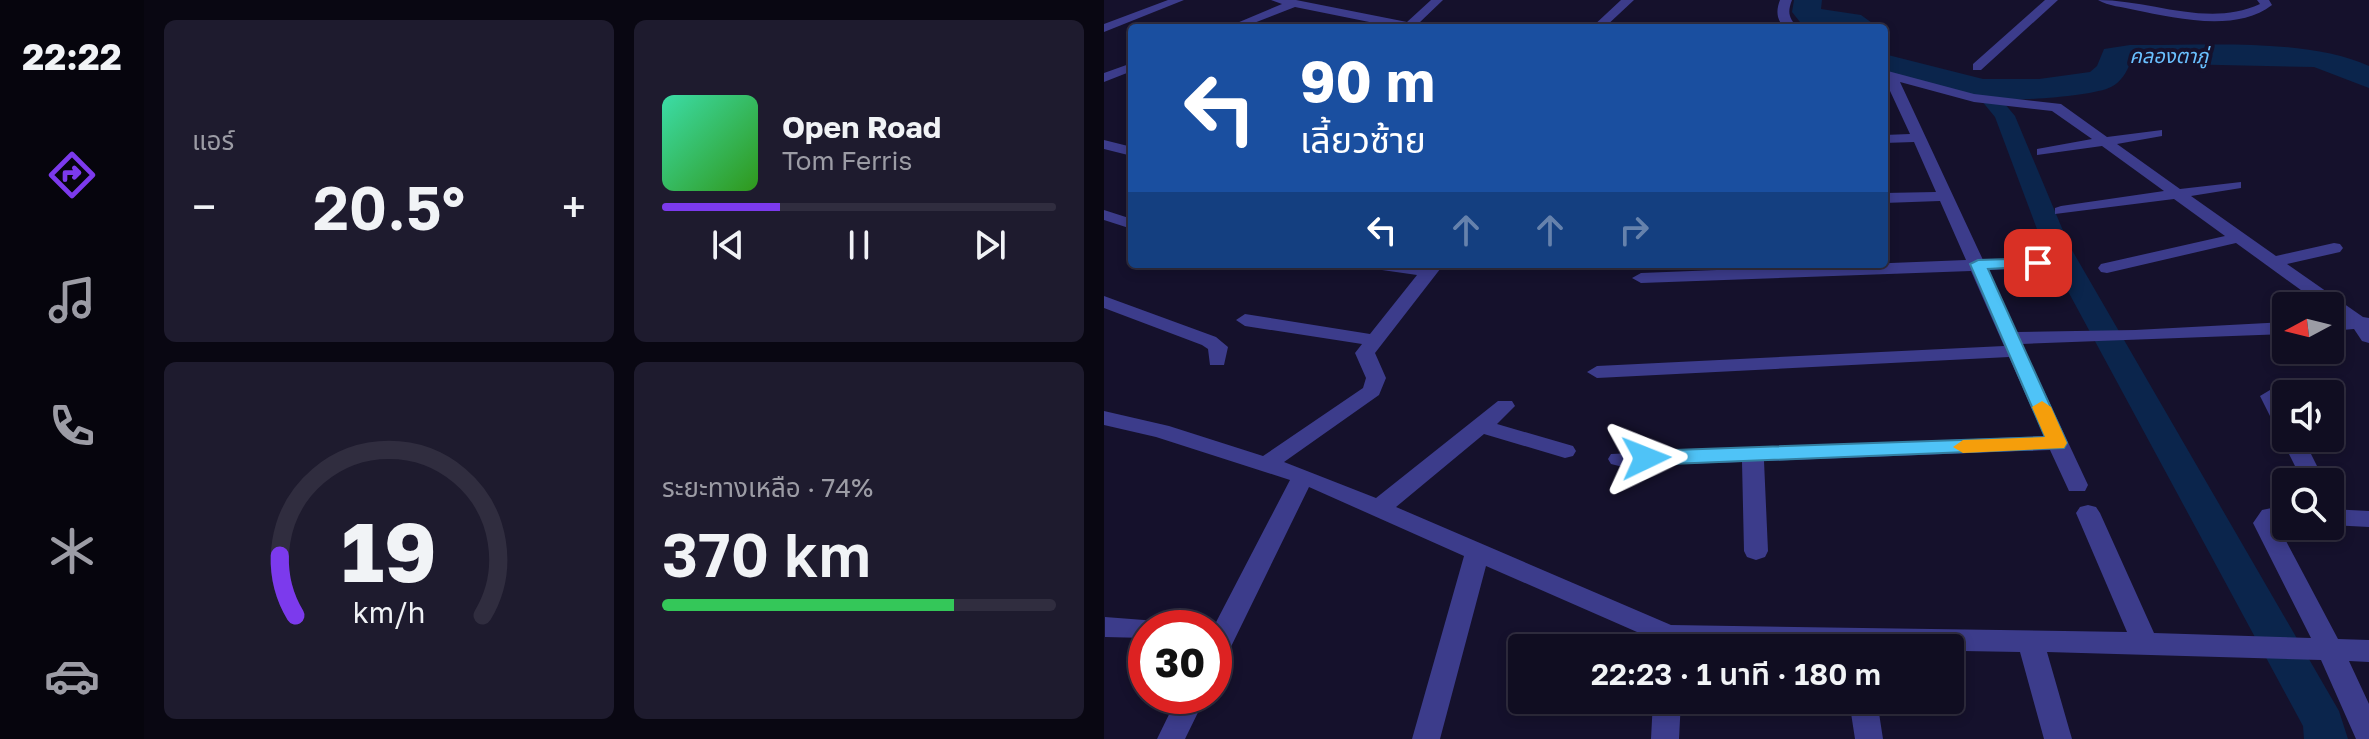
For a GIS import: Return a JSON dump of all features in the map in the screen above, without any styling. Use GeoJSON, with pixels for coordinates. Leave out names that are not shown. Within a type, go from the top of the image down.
{"type":"FeatureCollection","features":[{"type":"Feature","properties":{"kind":"street"},"geometry":{"type":"LineString","coordinates":[[1104,28],[1178,0]]}},
{"type":"Feature","properties":{"kind":"street"},"geometry":{"type":"LineString","coordinates":[[1277,0],[1400,24]]}},
{"type":"Feature","properties":{"kind":"street"},"geometry":{"type":"LineString","coordinates":[[1607,0],[1627,1]]}},
{"type":"Feature","properties":{"kind":"street"},"geometry":{"type":"LineString","coordinates":[[1786,0],[1782,10],[1787,24]]}},
{"type":"Feature","properties":{"kind":"street"},"geometry":{"type":"LineString","coordinates":[[1977,67],[2052,0]]}},
{"type":"Feature","properties":{"kind":"street"},"geometry":{"type":"LineString","coordinates":[[2104,0],[2188,15],[2222,16],[2243,16],[2266,5],[2263,0]]}},
{"type":"Feature","properties":{"kind":"street"},"geometry":{"type":"LineString","coordinates":[[1411,24],[1431,1]]}},
{"type":"Feature","properties":{"kind":"street"},"geometry":{"type":"LineString","coordinates":[[1601,24],[1627,1]]}},
{"type":"Feature","properties":{"kind":"street"},"geometry":{"type":"LineString","coordinates":[[1241,24],[1299,2]]}},
{"type":"Feature","properties":{"kind":"street"},"geometry":{"type":"LineString","coordinates":[[1108,73],[1128,68]]}},
{"type":"Feature","properties":{"kind":"street"},"geometry":{"type":"LineString","coordinates":[[1108,73],[1128,76]]}},
{"type":"Feature","properties":{"kind":"street"},"geometry":{"type":"LineString","coordinates":[[1888,75],[1974,98],[2056,107],[2366,328]]}},
{"type":"Feature","properties":{"kind":"street"},"geometry":{"type":"LineString","coordinates":[[1888,75],[1920,138],[2077,485]]}},
{"type":"Feature","properties":{"kind":"street"},"geometry":{"type":"LineString","coordinates":[[2042,152],[2157,133]]}},
{"type":"Feature","properties":{"kind":"street"},"geometry":{"type":"LineString","coordinates":[[1888,139],[1920,138]]}},
{"type":"Feature","properties":{"kind":"street"},"geometry":{"type":"LineString","coordinates":[[1104,144],[1128,151]]}},
{"type":"Feature","properties":{"kind":"street"},"geometry":{"type":"LineString","coordinates":[[2061,211],[2236,185]]}},
{"type":"Feature","properties":{"kind":"street"},"geometry":{"type":"LineString","coordinates":[[1888,198],[1946,196]]}},
{"type":"Feature","properties":{"kind":"street"},"geometry":{"type":"LineString","coordinates":[[1104,215],[1128,223]]}},
{"type":"Feature","properties":{"kind":"street"},"geometry":{"type":"LineString","coordinates":[[2107,268],[2242,237]]}},
{"type":"Feature","properties":{"kind":"street"},"geometry":{"type":"LineString","coordinates":[[2276,261],[2334,248]]}},
{"type":"Feature","properties":{"kind":"street"},"geometry":{"type":"LineString","coordinates":[[1888,268],[2038,263]]}},
{"type":"Feature","properties":{"kind":"street"},"geometry":{"type":"LineString","coordinates":[[1268,463],[1372,391],[1376,378],[1365,353],[1432,268]]}},
{"type":"Feature","properties":{"kind":"street"},"geometry":{"type":"LineString","coordinates":[[1641,278],[1882,268]]}},
{"type":"Feature","properties":{"kind":"street"},"geometry":{"type":"LineString","coordinates":[[1104,302],[1209,341],[1218,347],[1217,361]]}},
{"type":"Feature","properties":{"kind":"street"},"geometry":{"type":"LineString","coordinates":[[1245,320],[1374,340]]}},
{"type":"Feature","properties":{"kind":"street"},"geometry":{"type":"LineString","coordinates":[[2344,326],[2366,328]]}},
{"type":"Feature","properties":{"kind":"street"},"geometry":{"type":"LineString","coordinates":[[1597,372],[2088,338],[2272,329]]}},
{"type":"Feature","properties":{"kind":"street"},"geometry":{"type":"LineString","coordinates":[[2270,396],[2272,400]]}},
{"type":"Feature","properties":{"kind":"street"},"geometry":{"type":"LineString","coordinates":[[1378,509],[1505,406]]}},
{"type":"Feature","properties":{"kind":"street"},"geometry":{"type":"LineString","coordinates":[[1104,418],[1161,431],[1303,476],[1477,552],[1652,634]]}},
{"type":"Feature","properties":{"kind":"street"},"geometry":{"type":"LineString","coordinates":[[1481,426],[1565,451]]}},
{"type":"Feature","properties":{"kind":"street"},"geometry":{"type":"LineString","coordinates":[[1619,459],[2057,443]]}},
{"type":"Feature","properties":{"kind":"street"},"geometry":{"type":"LineString","coordinates":[[1753,454],[1756,551]]}},
{"type":"Feature","properties":{"kind":"street"},"geometry":{"type":"LineString","coordinates":[[1232,610],[1303,476]]}},
{"type":"Feature","properties":{"kind":"street"},"geometry":{"type":"LineString","coordinates":[[2088,513],[2145,643]]}},
{"type":"Feature","properties":{"kind":"street"},"geometry":{"type":"LineString","coordinates":[[2272,516],[2265,523],[2272,537]]}},
{"type":"Feature","properties":{"kind":"street"},"geometry":{"type":"LineString","coordinates":[[2344,516],[2369,519]]}},
{"type":"Feature","properties":{"kind":"street"},"geometry":{"type":"LineString","coordinates":[[2274,540],[2369,735]]}},
{"type":"Feature","properties":{"kind":"street"},"geometry":{"type":"LineString","coordinates":[[1426,739],[1477,552]]}},
{"type":"Feature","properties":{"kind":"street"},"geometry":{"type":"LineString","coordinates":[[1105,627],[1128,628]]}},
{"type":"Feature","properties":{"kind":"street"},"geometry":{"type":"LineString","coordinates":[[2031,641],[2058,739]]}},
{"type":"Feature","properties":{"kind":"street"},"geometry":{"type":"LineString","coordinates":[[1964,642],[2145,643],[2369,651]]}},
{"type":"Feature","properties":{"kind":"street"},"geometry":{"type":"LineString","coordinates":[[1171,739],[1183,714]]}},
{"type":"Feature","properties":{"kind":"street"},"geometry":{"type":"LineString","coordinates":[[1665,739],[1666,714]]}},
{"type":"Feature","properties":{"kind":"street"},"geometry":{"type":"LineString","coordinates":[[1865,714],[1869,739]]}},
{"type":"Feature","properties":{"kind":"waterway"},"geometry":{"type":"LineString","coordinates":[[1808,0],[1806,12],[1810,16],[1857,24]]}},
{"type":"Feature","properties":{"kind":"waterway","name":"คลองตาภู่"},"geometry":{"type":"LineString","coordinates":[[1888,64],[1982,89],[2039,89],[2100,80],[2112,70],[2115,56],[2130,54],[2314,58],[2335,62],[2369,78]]}},
{"type":"Feature","properties":{"kind":"waterway"},"geometry":{"type":"LineString","coordinates":[[1982,89],[2005,116],[2056,245],[2324,724],[2326,739]]}},
{"type":"Feature","properties":{"kind":"slow traffic"},"geometry":{"type":"LineString","coordinates":[[1963,447],[2057,443],[2042,407]]}},
{"type":"Feature","properties":{"kind":"route"},"geometry":{"type":"LineString","coordinates":[[1646,458],[2057,443],[1978,264],[2038,263]]}}]}
